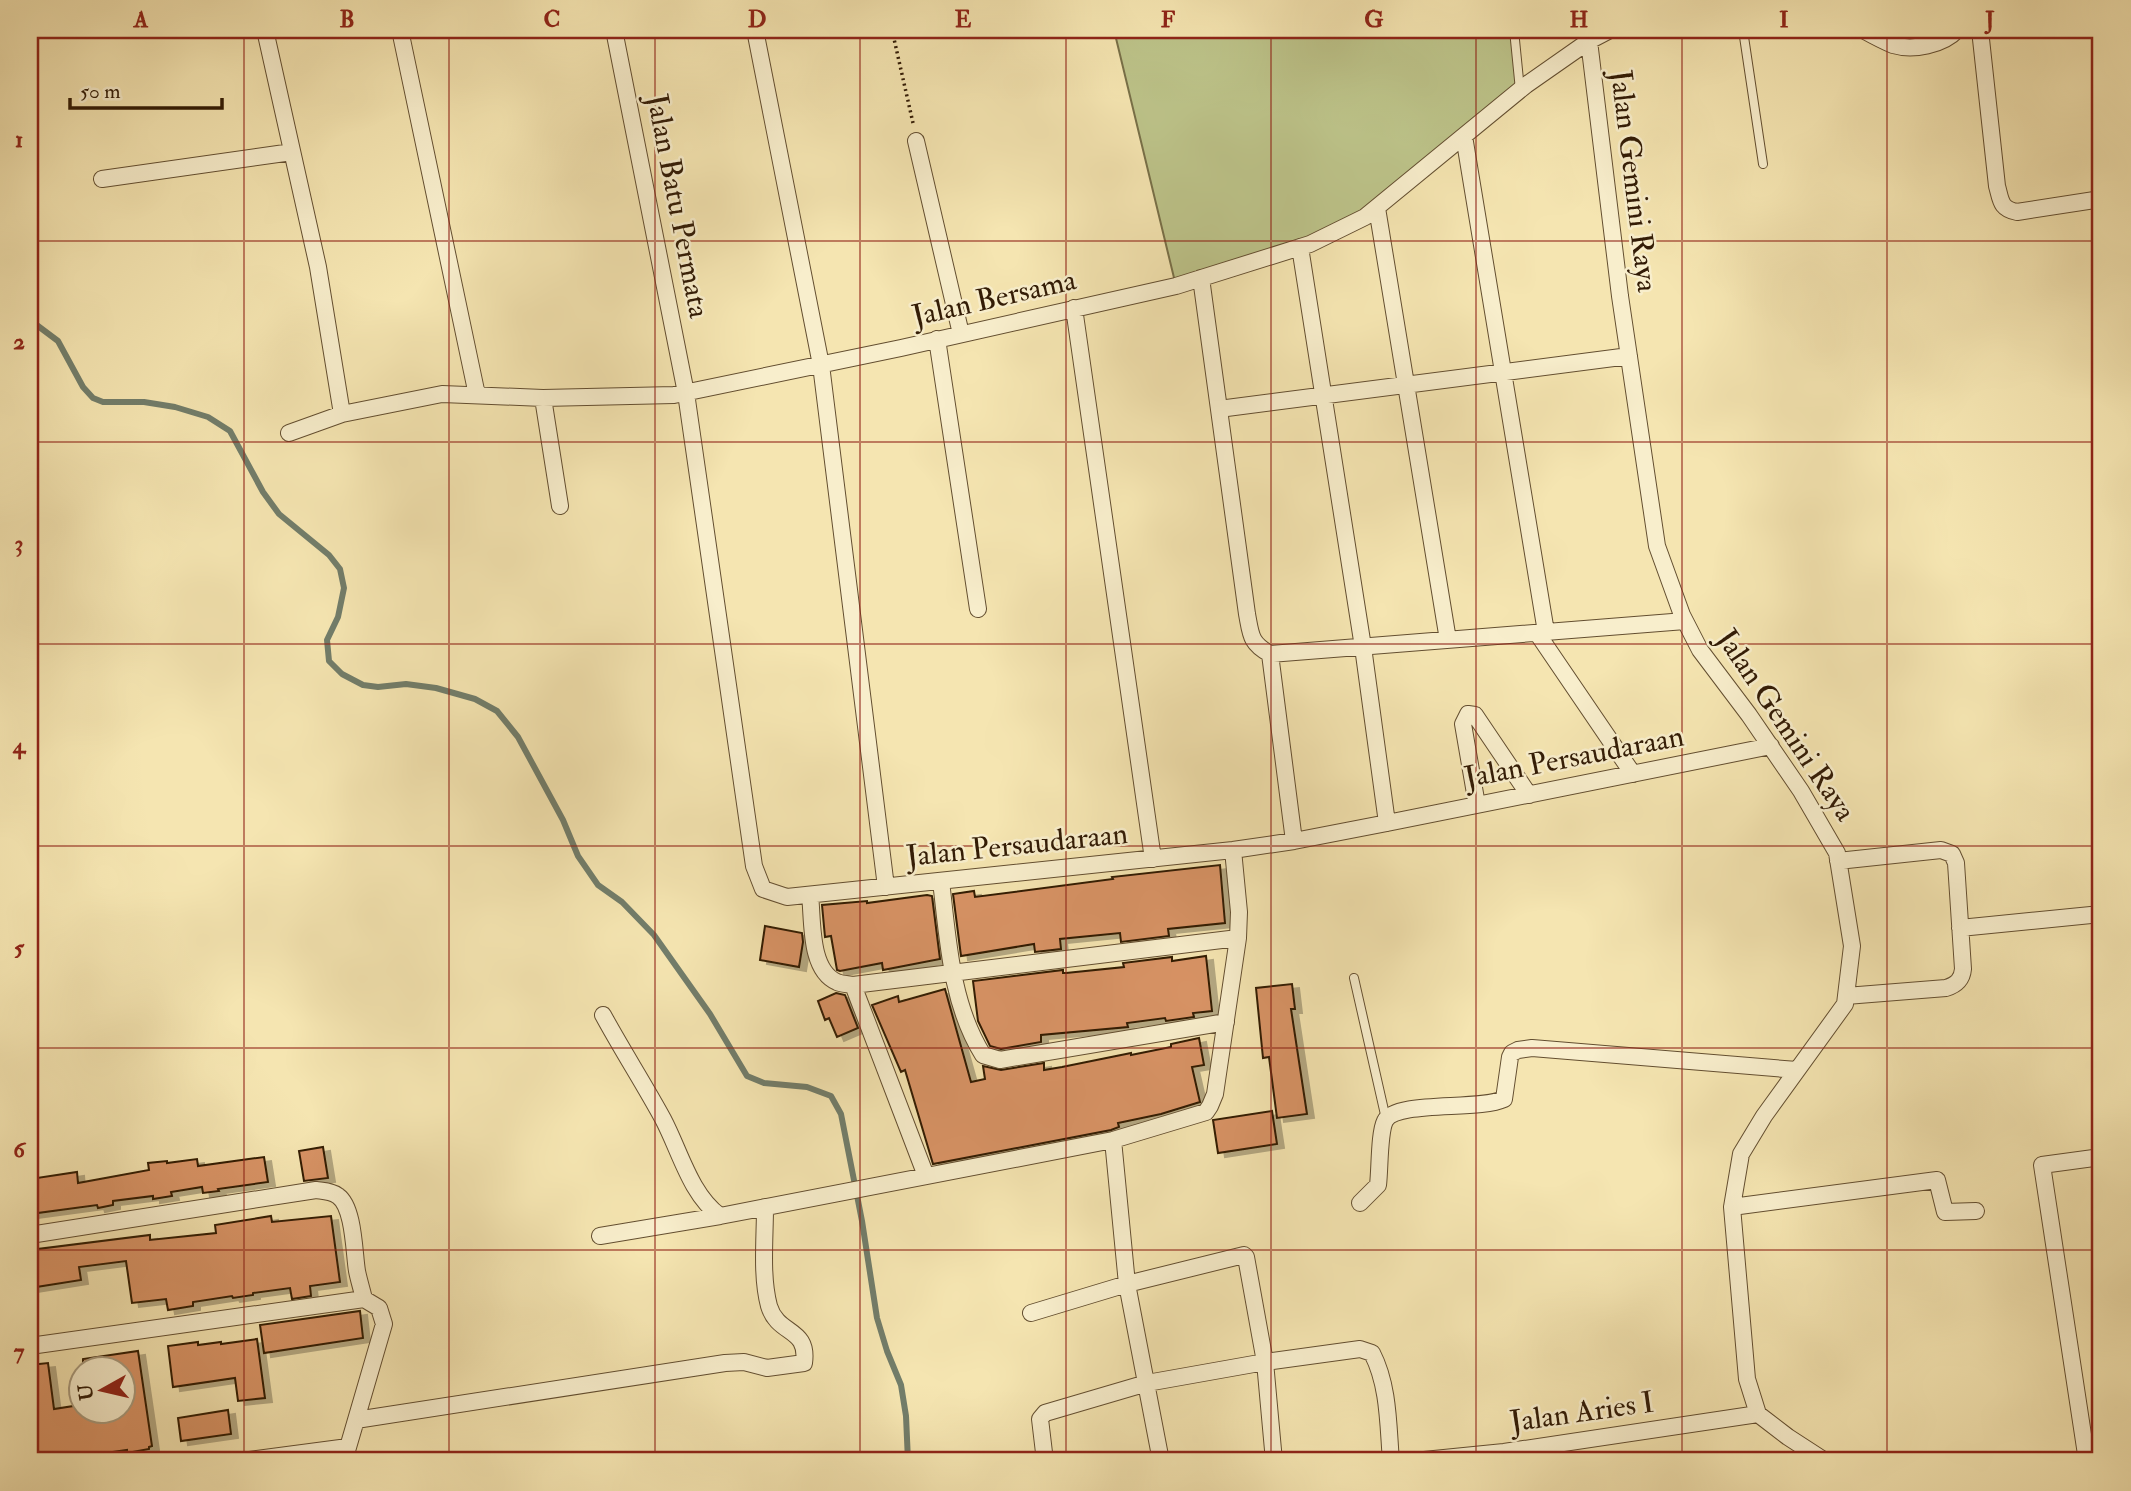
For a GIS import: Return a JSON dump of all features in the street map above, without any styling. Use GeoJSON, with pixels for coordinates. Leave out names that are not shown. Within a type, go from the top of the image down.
{"type":"FeatureCollection","features":[{"type":"Feature","properties":{"kind":"street"},"geometry":{"type":"LineString","coordinates":[[265,30],[326,309],[342,414]]}},
{"type":"Feature","properties":{"kind":"street"},"geometry":{"type":"LineString","coordinates":[[400,30],[477,395]]}},
{"type":"Feature","properties":{"kind":"street","name":"Jalan Batu Permata"},"geometry":{"type":"LineString","coordinates":[[614,30],[686,393]]}},
{"type":"Feature","properties":{"kind":"street"},"geometry":{"type":"LineString","coordinates":[[755,30],[821,365],[886,887]]}},
{"type":"Feature","properties":{"kind":"street","name":"Jalan Bersama"},"geometry":{"type":"LineString","coordinates":[[289,433],[342,414],[442,394],[542,398],[674,396],[1176,286],[1300,247],[1365,217],[1520,90],[1589,41],[1610,30]]}},
{"type":"Feature","properties":{"kind":"street"},"geometry":{"type":"LineString","coordinates":[[1863,30],[1893,45],[1909,47],[1942,41],[1957,30]]}},
{"type":"Feature","properties":{"kind":"street"},"geometry":{"type":"LineString","coordinates":[[1980,30],[1997,186],[2002,204],[2007,210],[2017,212],[2101,199]]}},
{"type":"Feature","properties":{"kind":"street","name":"Jalan Gemini Raya"},"geometry":{"type":"LineString","coordinates":[[1589,41],[1629,356],[1657,545],[1685,621],[1700,650],[1771,746],[1837,853],[1852,946],[1845,1004],[1741,1154],[1732,1207],[1747,1379],[1758,1414]]}},
{"type":"Feature","properties":{"kind":"street"},"geometry":{"type":"LineString","coordinates":[[1464,136],[1503,372],[1541,632],[1633,774]]}},
{"type":"Feature","properties":{"kind":"street"},"geometry":{"type":"LineString","coordinates":[[916,141],[961,334]]}},
{"type":"Feature","properties":{"kind":"street"},"geometry":{"type":"LineString","coordinates":[[102,179],[292,152]]}},
{"type":"Feature","properties":{"kind":"street"},"geometry":{"type":"LineString","coordinates":[[1377,208],[1448,640]]}},
{"type":"Feature","properties":{"kind":"street"},"geometry":{"type":"LineString","coordinates":[[1300,247],[1363,647],[1387,823]]}},
{"type":"Feature","properties":{"kind":"street"},"geometry":{"type":"LineString","coordinates":[[1201,278],[1252,638],[1258,647],[1270,654],[1685,621]]}},
{"type":"Feature","properties":{"kind":"street"},"geometry":{"type":"LineString","coordinates":[[1074,308],[1153,859]]}},
{"type":"Feature","properties":{"kind":"street"},"geometry":{"type":"LineString","coordinates":[[937,339],[978,609]]}},
{"type":"Feature","properties":{"kind":"street"},"geometry":{"type":"LineString","coordinates":[[1219,409],[1629,356]]}},
{"type":"Feature","properties":{"kind":"street","name":"Jalan Persaudaraan"},"geometry":{"type":"LineString","coordinates":[[686,393],[754,866],[764,889],[787,897],[1153,859],[1294,841],[1771,746]]}},
{"type":"Feature","properties":{"kind":"street"},"geometry":{"type":"LineString","coordinates":[[542,398],[560,506]]}},
{"type":"Feature","properties":{"kind":"street"},"geometry":{"type":"LineString","coordinates":[[1270,654],[1294,841]]}},
{"type":"Feature","properties":{"kind":"street"},"geometry":{"type":"LineString","coordinates":[[1477,805],[1463,724],[1468,714],[1475,715],[1479,720],[1529,795]]}},
{"type":"Feature","properties":{"kind":"street"},"geometry":{"type":"LineString","coordinates":[[600,1236],[720,1216],[1113,1140],[1206,1112],[1214,1094],[1238,938],[1239,912],[1233,850]]}},
{"type":"Feature","properties":{"kind":"street"},"geometry":{"type":"LineString","coordinates":[[1838,861],[1947,851],[1952,854],[1956,863],[1960,928],[1962,976],[1952,986],[1846,996]]}},
{"type":"Feature","properties":{"kind":"street"},"geometry":{"type":"LineString","coordinates":[[941,881],[952,972],[972,1037],[983,1055],[1000,1060],[1226,1022]]}},
{"type":"Feature","properties":{"kind":"street"},"geometry":{"type":"LineString","coordinates":[[810,895],[816,956],[822,969],[836,982],[853,985],[1238,938]]}},
{"type":"Feature","properties":{"kind":"street"},"geometry":{"type":"LineString","coordinates":[[1960,928],[2101,914]]}},
{"type":"Feature","properties":{"kind":"street"},"geometry":{"type":"LineString","coordinates":[[853,985],[926,1176]]}},
{"type":"Feature","properties":{"kind":"street"},"geometry":{"type":"LineString","coordinates":[[603,1015],[662,1118],[698,1195],[720,1216]]}},
{"type":"Feature","properties":{"kind":"street"},"geometry":{"type":"LineString","coordinates":[[1360,1203],[1378,1185],[1382,1131],[1386,1119],[1393,1113],[1410,1108],[1487,1105],[1504,1099],[1510,1057],[1518,1050],[1532,1048],[1797,1070]]}},
{"type":"Feature","properties":{"kind":"street"},"geometry":{"type":"LineString","coordinates":[[1113,1140],[1127,1284],[1161,1461]]}},
{"type":"Feature","properties":{"kind":"street"},"geometry":{"type":"LineString","coordinates":[[2087,1461],[2042,1165],[2101,1157]]}},
{"type":"Feature","properties":{"kind":"street"},"geometry":{"type":"LineString","coordinates":[[1732,1207],[1937,1180],[1945,1212],[1976,1210]]}},
{"type":"Feature","properties":{"kind":"street"},"geometry":{"type":"LineString","coordinates":[[30,1235],[316,1190],[330,1192],[344,1202],[349,1213],[364,1299]]}},
{"type":"Feature","properties":{"kind":"street"},"geometry":{"type":"LineString","coordinates":[[356,1420],[725,1363],[744,1362],[767,1368],[804,1363],[802,1340],[783,1327],[770,1309],[766,1280],[765,1207]]}},
{"type":"Feature","properties":{"kind":"street"},"geometry":{"type":"LineString","coordinates":[[1031,1313],[1127,1284],[1244,1255],[1265,1362],[1274,1461]]}},
{"type":"Feature","properties":{"kind":"street"},"geometry":{"type":"LineString","coordinates":[[30,1346],[364,1299],[379,1308],[384,1324],[346,1454],[242,1461]]}},
{"type":"Feature","properties":{"kind":"street"},"geometry":{"type":"LineString","coordinates":[[1045,1461],[1040,1419],[1043,1414],[1147,1383],[1265,1362],[1360,1349],[1372,1353],[1380,1368],[1391,1461]]}},
{"type":"Feature","properties":{"kind":"street"},"geometry":{"type":"LineString","coordinates":[[1758,1414],[1825,1461]]}},
{"type":"Feature","properties":{"kind":"street","name":"Jalan Aries I"},"geometry":{"type":"LineString","coordinates":[[1413,1461],[1505,1457],[1758,1414]]}},
{"type":"Feature","properties":{"kind":"lane"},"geometry":{"type":"LineString","coordinates":[[1514,30],[1520,90]]}},
{"type":"Feature","properties":{"kind":"lane"},"geometry":{"type":"LineString","coordinates":[[1743,30],[1763,164]]}},
{"type":"Feature","properties":{"kind":"lane"},"geometry":{"type":"LineString","coordinates":[[1354,978],[1386,1119]]}},
{"type":"Feature","properties":{"kind":"path"},"geometry":{"type":"LineString","coordinates":[[892,30],[916,141]]}},
{"type":"Feature","properties":{"kind":"green space"},"geometry":{"type":"Polygon","coordinates":[[[1114,30],[1514,30],[1520,90],[1365,217],[1176,286],[1114,30]]]}},
{"type":"Feature","properties":{"kind":"building"},"geometry":{"type":"Polygon","coordinates":[[[1220,865],[1225,923],[1168,929],[1169,936],[1121,942],[1120,933],[1060,939],[1061,949],[1035,952],[1034,944],[961,956],[953,894],[974,891],[975,897],[1220,865]]]}},
{"type":"Feature","properties":{"kind":"building"},"geometry":{"type":"Polygon","coordinates":[[[932,896],[940,959],[883,970],[882,963],[837,970],[831,936],[825,937],[822,905],[867,903],[932,896]]]}},
{"type":"Feature","properties":{"kind":"building"},"geometry":{"type":"Polygon","coordinates":[[[765,926],[802,933],[799,967],[760,960],[765,926]]]}},
{"type":"Feature","properties":{"kind":"building"},"geometry":{"type":"Polygon","coordinates":[[[1206,956],[1212,1011],[1193,1013],[1194,1017],[1166,1021],[1165,1018],[1127,1023],[1128,1027],[1041,1035],[1041,1042],[1001,1049],[990,1046],[978,1021],[973,981],[1063,970],[1063,973],[1066,973],[1124,967],[1123,963],[1172,957],[1172,961],[1206,956]]]}},
{"type":"Feature","properties":{"kind":"building"},"geometry":{"type":"Polygon","coordinates":[[[1292,984],[1295,1009],[1291,1009],[1307,1114],[1277,1118],[1269,1057],[1263,1058],[1256,988],[1292,984]]]}},
{"type":"Feature","properties":{"kind":"building"},"geometry":{"type":"Polygon","coordinates":[[[945,989],[971,1082],[985,1079],[983,1066],[1001,1070],[1044,1063],[1044,1070],[1171,1047],[1171,1044],[1199,1038],[1204,1065],[1192,1067],[1200,1102],[1118,1123],[1119,1127],[1111,1130],[933,1164],[905,1070],[901,1072],[872,1005],[898,996],[899,1002],[945,989]]]}},
{"type":"Feature","properties":{"kind":"building"},"geometry":{"type":"Polygon","coordinates":[[[836,993],[845,995],[858,1028],[837,1037],[829,1018],[825,1020],[818,1001],[836,993]]]}},
{"type":"Feature","properties":{"kind":"building"},"geometry":{"type":"Polygon","coordinates":[[[1272,1111],[1277,1144],[1218,1153],[1213,1120],[1272,1111]]]}},
{"type":"Feature","properties":{"kind":"building"},"geometry":{"type":"Polygon","coordinates":[[[323,1147],[328,1178],[304,1181],[299,1151],[323,1147]]]}},
{"type":"Feature","properties":{"kind":"building"},"geometry":{"type":"Polygon","coordinates":[[[264,1157],[268,1182],[203,1193],[202,1187],[171,1192],[172,1196],[153,1199],[153,1196],[113,1201],[113,1205],[98,1208],[97,1205],[30,1214],[30,1179],[77,1172],[78,1183],[149,1170],[148,1163],[197,1159],[198,1166],[264,1157]]]}},
{"type":"Feature","properties":{"kind":"building"},"geometry":{"type":"Polygon","coordinates":[[[271,1216],[272,1222],[331,1216],[340,1282],[310,1286],[311,1296],[292,1299],[290,1288],[193,1302],[193,1306],[168,1310],[166,1299],[132,1303],[126,1261],[79,1267],[81,1280],[30,1288],[30,1250],[150,1235],[150,1240],[216,1233],[215,1225],[271,1216]]]}},
{"type":"Feature","properties":{"kind":"building"},"geometry":{"type":"Polygon","coordinates":[[[360,1311],[363,1338],[264,1353],[260,1325],[360,1311]]]}},
{"type":"Feature","properties":{"kind":"building"},"geometry":{"type":"Polygon","coordinates":[[[257,1339],[265,1398],[238,1401],[235,1378],[173,1387],[168,1346],[198,1342],[198,1345],[221,1344],[257,1339]]]}},
{"type":"Feature","properties":{"kind":"building"},"geometry":{"type":"Polygon","coordinates":[[[138,1351],[152,1446],[127,1453],[127,1450],[50,1461],[30,1461],[30,1365],[48,1363],[54,1409],[66,1407],[66,1424],[136,1424],[136,1354],[117,1354],[138,1351]]]}},
{"type":"Feature","properties":{"kind":"building"},"geometry":{"type":"Polygon","coordinates":[[[228,1410],[231,1434],[181,1441],[178,1418],[228,1410]]]}},
{"type":"Feature","properties":{"kind":"waterway"},"geometry":{"type":"LineString","coordinates":[[30,320],[58,341],[83,387],[93,398],[103,402],[144,402],[175,407],[208,417],[230,431],[263,492],[279,514],[329,555],[340,569],[344,588],[338,617],[327,640],[329,661],[342,674],[363,685],[378,687],[406,684],[436,688],[475,699],[497,711],[518,737],[563,820],[578,856],[598,885],[622,902],[654,935],[710,1014],[747,1076],[764,1083],[807,1087],[831,1096],[841,1114],[877,1318],[901,1385],[906,1416],[908,1461]]}}]}
